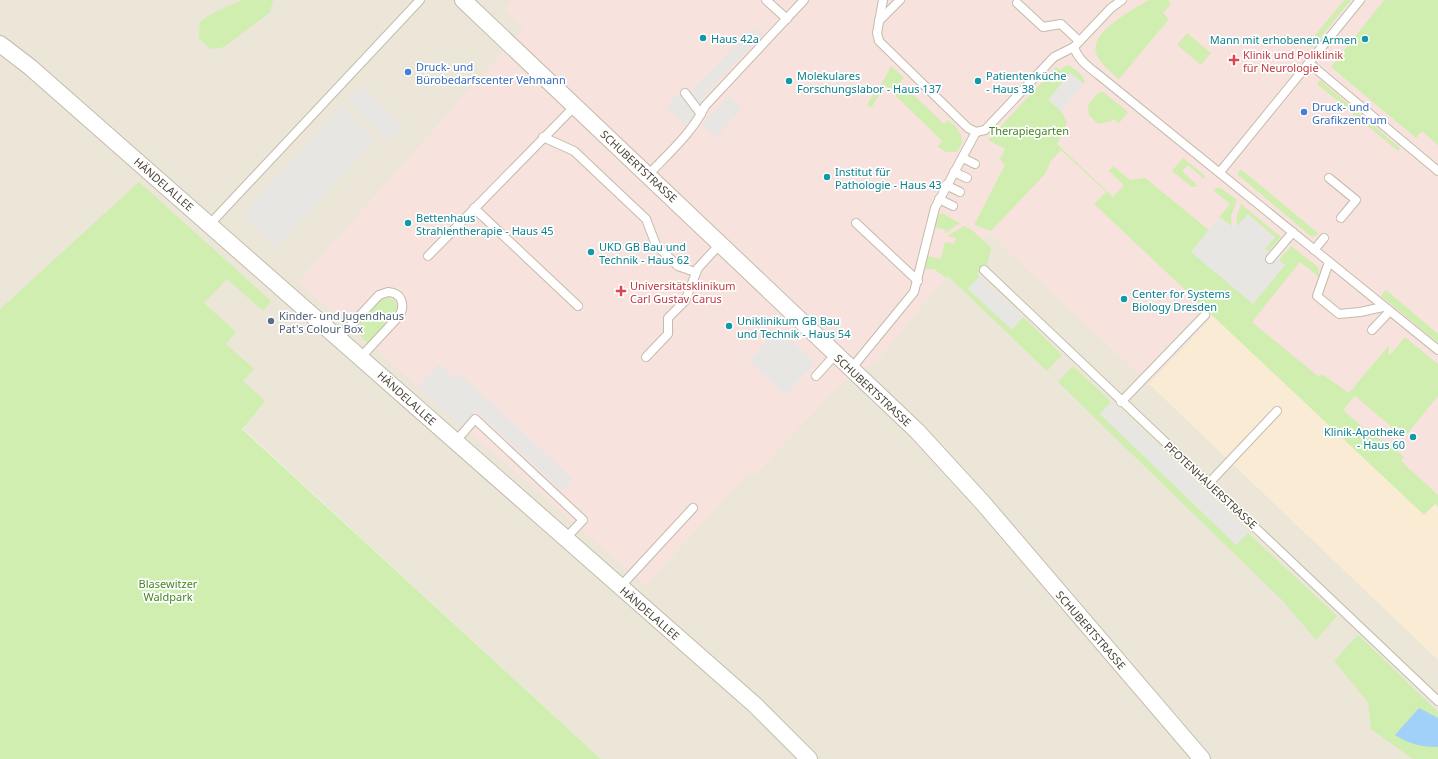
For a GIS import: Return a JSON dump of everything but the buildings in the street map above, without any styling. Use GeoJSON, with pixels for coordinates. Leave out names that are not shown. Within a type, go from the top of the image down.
{"type":"FeatureCollection","features":[{"type":"Feature","properties":{"kind":"street","name":"SCHUBERTSTRASSE"},"geometry":{"type":"LineString","coordinates":[[463,0],[835,355],[917,431],[983,503],[1202,759]]}},
{"type":"Feature","properties":{"kind":"street","name":"HÄNDELALLEE"},"geometry":{"type":"LineString","coordinates":[[0,44],[30,67],[210,224],[565,539],[755,705],[809,759]]}},
{"type":"Feature","properties":{"kind":"lane"},"geometry":{"type":"LineString","coordinates":[[210,224],[420,0]]}},
{"type":"Feature","properties":{"kind":"lane"},"geometry":{"type":"LineString","coordinates":[[766,0],[787,19]]}},
{"type":"Feature","properties":{"kind":"lane"},"geometry":{"type":"LineString","coordinates":[[648,175],[671,152],[701,114],[705,106],[804,0]]}},
{"type":"Feature","properties":{"kind":"lane"},"geometry":{"type":"LineString","coordinates":[[883,0],[877,33],[879,41],[886,50],[968,128],[976,132],[985,130],[1054,57],[1077,44],[1111,8],[1122,0]]}},
{"type":"Feature","properties":{"kind":"lane"},"geometry":{"type":"LineString","coordinates":[[879,21],[900,0]]}},
{"type":"Feature","properties":{"kind":"lane"},"geometry":{"type":"LineString","coordinates":[[1220,172],[1360,0]]}},
{"type":"Feature","properties":{"kind":"lane"},"geometry":{"type":"LineString","coordinates":[[1017,3],[1043,27],[1061,24],[1077,44],[1076,53],[1092,69],[1438,350]]}},
{"type":"Feature","properties":{"kind":"lane"},"geometry":{"type":"LineString","coordinates":[[1309,63],[1438,171]]}},
{"type":"Feature","properties":{"kind":"lane"},"geometry":{"type":"LineString","coordinates":[[685,93],[701,114]]}},
{"type":"Feature","properties":{"kind":"lane"},"geometry":{"type":"LineString","coordinates":[[428,256],[575,106]]}},
{"type":"Feature","properties":{"kind":"lane"},"geometry":{"type":"LineString","coordinates":[[851,369],[914,292],[939,199],[976,132]]}},
{"type":"Feature","properties":{"kind":"lane"},"geometry":{"type":"LineString","coordinates":[[543,137],[574,151],[646,219],[656,245],[678,266],[695,272]]}},
{"type":"Feature","properties":{"kind":"lane"},"geometry":{"type":"LineString","coordinates":[[963,158],[975,164]]}},
{"type":"Feature","properties":{"kind":"lane"},"geometry":{"type":"LineString","coordinates":[[954,172],[967,178]]}},
{"type":"Feature","properties":{"kind":"lane"},"geometry":{"type":"LineString","coordinates":[[1329,178],[1356,200],[1341,218]]}},
{"type":"Feature","properties":{"kind":"lane"},"geometry":{"type":"LineString","coordinates":[[946,185],[960,192]]}},
{"type":"Feature","properties":{"kind":"lane"},"geometry":{"type":"LineString","coordinates":[[939,199],[953,206]]}},
{"type":"Feature","properties":{"kind":"lane"},"geometry":{"type":"LineString","coordinates":[[474,208],[578,306]]}},
{"type":"Feature","properties":{"kind":"lane"},"geometry":{"type":"LineString","coordinates":[[856,222],[918,281]]}},
{"type":"Feature","properties":{"kind":"lane"},"geometry":{"type":"LineString","coordinates":[[1270,259],[1293,232]]}},
{"type":"Feature","properties":{"kind":"lane"},"geometry":{"type":"LineString","coordinates":[[1314,250],[1324,238]]}},
{"type":"Feature","properties":{"kind":"lane"},"geometry":{"type":"LineString","coordinates":[[646,357],[668,334],[668,318],[685,301],[695,272],[720,244]]}},
{"type":"Feature","properties":{"kind":"lane"},"geometry":{"type":"LineString","coordinates":[[1329,262],[1317,296],[1338,314],[1386,309]]}},
{"type":"Feature","properties":{"kind":"lane","name":"PFOTENHAUERSTRASSE"},"geometry":{"type":"LineString","coordinates":[[984,270],[1121,402],[1209,483],[1438,700]]}},
{"type":"Feature","properties":{"kind":"lane"},"geometry":{"type":"LineString","coordinates":[[339,338],[379,295],[388,292],[399,296],[403,302],[403,308],[400,316],[361,357]]}},
{"type":"Feature","properties":{"kind":"lane"},"geometry":{"type":"LineString","coordinates":[[1372,330],[1386,309]]}},
{"type":"Feature","properties":{"kind":"lane"},"geometry":{"type":"LineString","coordinates":[[1121,402],[1205,315]]}},
{"type":"Feature","properties":{"kind":"lane"},"geometry":{"type":"LineString","coordinates":[[816,376],[835,355]]}},
{"type":"Feature","properties":{"kind":"lane"},"geometry":{"type":"LineString","coordinates":[[1209,483],[1277,410]]}},
{"type":"Feature","properties":{"kind":"lane"},"geometry":{"type":"LineString","coordinates":[[456,441],[475,419],[583,520],[565,539]]}},
{"type":"Feature","properties":{"kind":"lane"},"geometry":{"type":"LineString","coordinates":[[620,587],[694,508]]}},
{"type":"Feature","properties":{"kind":"shaded area"},"geometry":{"type":"Polygon","coordinates":[[[0,0],[1438,0],[1438,759],[601,759],[242,428],[139,183],[0,309],[0,0]]]}},
{"type":"Feature","properties":{"kind":"shaded area","name":"Universitätsklinikum Carl Gustav Carus"},"geometry":{"type":"Polygon","coordinates":[[[513,0],[1438,0],[1438,506],[1224,304],[1149,384],[989,234],[948,275],[878,360],[838,387],[754,476],[749,472],[646,586],[298,282],[524,28],[504,10],[513,0]]]}},
{"type":"Feature","properties":{"kind":"shaded area"},"geometry":{"type":"Polygon","coordinates":[[[751,29],[764,32],[705,95],[694,117],[686,126],[666,107],[679,93],[685,98],[751,29]]]}},
{"type":"Feature","properties":{"kind":"shaded area"},"geometry":{"type":"Polygon","coordinates":[[[1071,73],[1084,84],[1061,111],[1048,100],[1071,73]]]}},
{"type":"Feature","properties":{"kind":"shaded area"},"geometry":{"type":"Polygon","coordinates":[[[362,86],[404,127],[390,142],[348,101],[362,86]]]}},
{"type":"Feature","properties":{"kind":"shaded area"},"geometry":{"type":"Polygon","coordinates":[[[729,96],[742,108],[716,137],[702,124],[729,96]]]}},
{"type":"Feature","properties":{"kind":"shaded area"},"geometry":{"type":"Polygon","coordinates":[[[342,106],[376,140],[276,247],[242,215],[342,106]]]}},
{"type":"Feature","properties":{"kind":"shaded area"},"geometry":{"type":"Polygon","coordinates":[[[1248,214],[1275,237],[1265,249],[1285,265],[1253,304],[1191,252],[1219,217],[1230,226],[1237,226],[1248,214]]]}},
{"type":"Feature","properties":{"kind":"shaded area"},"geometry":{"type":"Polygon","coordinates":[[[979,277],[1023,317],[1012,330],[968,289],[979,277]]]}},
{"type":"Feature","properties":{"kind":"shaded area"},"geometry":{"type":"Polygon","coordinates":[[[1224,304],[1438,506],[1438,660],[1149,384],[1224,304]]]}},
{"type":"Feature","properties":{"kind":"shaded area"},"geometry":{"type":"Polygon","coordinates":[[[778,327],[815,363],[785,395],[749,361],[778,327]]]}},
{"type":"Feature","properties":{"kind":"shaded area"},"geometry":{"type":"Polygon","coordinates":[[[439,364],[454,378],[459,373],[573,479],[562,491],[476,411],[461,426],[418,386],[439,364]]]}},
{"type":"Feature","properties":{"kind":"shaded area"},"geometry":{"type":"Polygon","coordinates":[[[1111,402],[1248,533],[1236,545],[1100,414],[1111,402]]]}},
{"type":"Feature","properties":{"kind":"green space"},"geometry":{"type":"Polygon","coordinates":[[[242,0],[273,0],[270,12],[224,47],[211,49],[199,38],[200,22],[211,14],[242,0]]]}},
{"type":"Feature","properties":{"kind":"green space"},"geometry":{"type":"Polygon","coordinates":[[[1149,0],[1169,0],[1168,2],[1171,4],[1163,13],[1169,19],[1119,79],[1106,68],[1100,60],[1096,53],[1096,45],[1106,29],[1124,15],[1149,0]]]}},
{"type":"Feature","properties":{"kind":"green space"},"geometry":{"type":"Polygon","coordinates":[[[1344,0],[1351,0],[1312,48],[1308,44],[1344,0]]]}},
{"type":"Feature","properties":{"kind":"green space"},"geometry":{"type":"Polygon","coordinates":[[[1384,0],[1438,0],[1438,145],[1422,131],[1416,138],[1331,67],[1384,0]]]}},
{"type":"Feature","properties":{"kind":"green space"},"geometry":{"type":"Polygon","coordinates":[[[1187,33],[1211,53],[1201,65],[1177,45],[1187,33]]]}},
{"type":"Feature","properties":{"kind":"green space","name":"Therapiegarten"},"geometry":{"type":"Polygon","coordinates":[[[1067,65],[1078,72],[1085,81],[1084,84],[1070,73],[1048,100],[1061,111],[1067,122],[1057,144],[1113,197],[1124,185],[1109,171],[1113,166],[1130,180],[1145,178],[1209,230],[1191,252],[1253,303],[1285,265],[1279,260],[1291,246],[1318,267],[1319,277],[1300,262],[1252,322],[1319,377],[1322,374],[1349,393],[1389,345],[1389,356],[1405,337],[1438,364],[1438,396],[1407,434],[1397,426],[1394,429],[1355,396],[1343,410],[1374,437],[1385,441],[1404,457],[1401,461],[1438,495],[1438,506],[1435,504],[1424,515],[1094,204],[1106,192],[1061,150],[1050,162],[1046,173],[991,231],[974,225],[1005,165],[1000,159],[1005,149],[988,140],[1056,67],[1060,70],[1067,65]]]}},
{"type":"Feature","properties":{"kind":"green space"},"geometry":{"type":"Polygon","coordinates":[[[891,66],[904,78],[900,82],[944,124],[948,120],[956,127],[961,135],[962,143],[956,152],[946,152],[937,146],[943,142],[885,85],[871,108],[867,105],[874,93],[880,87],[891,66]]]}},
{"type":"Feature","properties":{"kind":"green space"},"geometry":{"type":"Polygon","coordinates":[[[1320,80],[1400,148],[1398,151],[1317,84],[1320,80]]]}},
{"type":"Feature","properties":{"kind":"green space"},"geometry":{"type":"Polygon","coordinates":[[[1099,92],[1103,92],[1128,112],[1119,123],[1114,119],[1109,122],[1098,124],[1089,115],[1088,105],[1099,92]]]}},
{"type":"Feature","properties":{"kind":"green space"},"geometry":{"type":"Polygon","coordinates":[[[1183,158],[1205,176],[1204,179],[1188,165],[1182,171],[1198,186],[1192,187],[1172,171],[1183,158]]]}},
{"type":"Feature","properties":{"kind":"green space"},"geometry":{"type":"Polygon","coordinates":[[[1241,169],[1319,234],[1312,237],[1237,174],[1241,169]]]}},
{"type":"Feature","properties":{"kind":"green space","name":"Blasewitzer Waldpark"},"geometry":{"type":"Polygon","coordinates":[[[139,182],[271,301],[263,311],[227,279],[204,303],[236,332],[226,344],[254,369],[243,381],[265,401],[242,429],[601,759],[0,759],[0,309],[139,182]]]}},
{"type":"Feature","properties":{"kind":"green space"},"geometry":{"type":"Polygon","coordinates":[[[1221,188],[1237,200],[1231,216],[1232,226],[1219,217],[1230,204],[1213,190],[1221,188]]]}},
{"type":"Feature","properties":{"kind":"green space"},"geometry":{"type":"Polygon","coordinates":[[[1241,204],[1281,237],[1269,251],[1265,249],[1275,237],[1237,226],[1237,216],[1241,204]]]}},
{"type":"Feature","properties":{"kind":"green space"},"geometry":{"type":"Polygon","coordinates":[[[942,213],[960,223],[945,233],[946,230],[935,227],[938,216],[942,213]]]}},
{"type":"Feature","properties":{"kind":"green space"},"geometry":{"type":"Polygon","coordinates":[[[964,226],[972,230],[991,248],[988,262],[977,274],[979,277],[968,288],[1012,329],[1023,317],[1062,355],[1047,371],[948,276],[946,278],[934,269],[926,269],[925,267],[928,256],[941,259],[945,242],[954,244],[956,238],[948,236],[964,226]]]}},
{"type":"Feature","properties":{"kind":"green space"},"geometry":{"type":"Polygon","coordinates":[[[1386,290],[1438,334],[1438,343],[1381,296],[1386,290]]]}},
{"type":"Feature","properties":{"kind":"green space"},"geometry":{"type":"Polygon","coordinates":[[[387,298],[394,300],[398,307],[395,313],[368,343],[354,330],[381,300],[387,298]]]}},
{"type":"Feature","properties":{"kind":"green space"},"geometry":{"type":"Polygon","coordinates":[[[1073,366],[1111,402],[1100,414],[1236,544],[1248,533],[1337,616],[1316,640],[1284,602],[1058,382],[1073,366]]]}},
{"type":"Feature","properties":{"kind":"green space"},"geometry":{"type":"Polygon","coordinates":[[[1358,635],[1438,712],[1438,759],[1413,759],[1371,729],[1368,702],[1334,661],[1358,635]]]}},
{"type":"Feature","properties":{"kind":"water"},"geometry":{"type":"Polygon","coordinates":[[[1419,708],[1438,718],[1438,747],[1405,741],[1395,735],[1419,708]]]}},
{"type":"Feature","properties":{"kind":"place","name":"Haus 42a"},"geometry":{"type":"Point","coordinates":[703,38]}},
{"type":"Feature","properties":{"kind":"place","name":"Mann mit erhobenen Armen"},"geometry":{"type":"Point","coordinates":[1365,39]}},
{"type":"Feature","properties":{"kind":"place","name":"Klinik und Poliklinik für Neurologie"},"geometry":{"type":"Point","coordinates":[1234,60]}},
{"type":"Feature","properties":{"kind":"place","name":"Druck- und Bürobedarfscenter Vehmann"},"geometry":{"type":"Point","coordinates":[408,72]}},
{"type":"Feature","properties":{"kind":"place","name":"Molekulares Forschungslabor - Haus 137"},"geometry":{"type":"Point","coordinates":[789,81]}},
{"type":"Feature","properties":{"kind":"place","name":"Patientenküche - Haus 38"},"geometry":{"type":"Point","coordinates":[978,81]}},
{"type":"Feature","properties":{"kind":"place","name":"Druck- und Grafikzentrum"},"geometry":{"type":"Point","coordinates":[1304,112]}},
{"type":"Feature","properties":{"kind":"place","name":"Institut für Pathologie - Haus 43"},"geometry":{"type":"Point","coordinates":[827,177]}},
{"type":"Feature","properties":{"kind":"place","name":"Bettenhaus Strahlentherapie - Haus 45"},"geometry":{"type":"Point","coordinates":[408,223]}},
{"type":"Feature","properties":{"kind":"place","name":"UKD GB Bau und Technik - Haus 62"},"geometry":{"type":"Point","coordinates":[591,252]}},
{"type":"Feature","properties":{"kind":"place","name":"Universitätsklinikum Carl Gustav Carus"},"geometry":{"type":"Point","coordinates":[621,291]}},
{"type":"Feature","properties":{"kind":"place","name":"Center for Systems Biology Dresden"},"geometry":{"type":"Point","coordinates":[1124,299]}},
{"type":"Feature","properties":{"kind":"place","name":"Kinder- und Jugendhaus Pat's Colour Box"},"geometry":{"type":"Point","coordinates":[271,321]}},
{"type":"Feature","properties":{"kind":"place","name":"Uniklinikum GB Bau und Technik - Haus 54"},"geometry":{"type":"Point","coordinates":[729,326]}},
{"type":"Feature","properties":{"kind":"place","name":"Klinik-Apotheke - Haus 60"},"geometry":{"type":"Point","coordinates":[1413,437]}}]}
